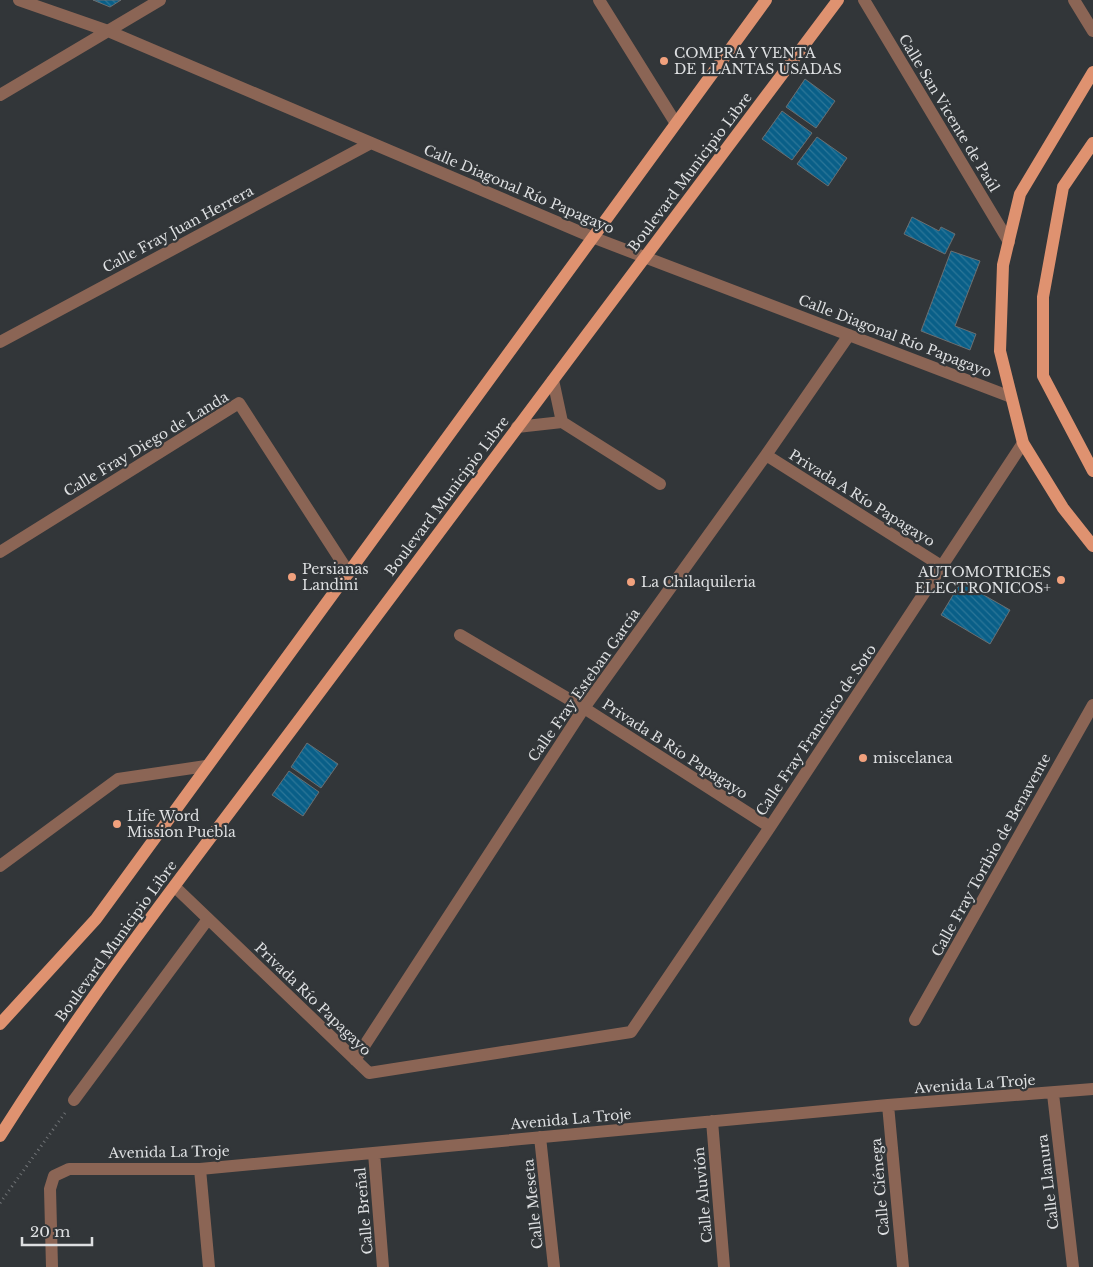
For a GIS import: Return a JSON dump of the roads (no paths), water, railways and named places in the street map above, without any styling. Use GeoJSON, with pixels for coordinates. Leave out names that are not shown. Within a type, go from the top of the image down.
{"type":"FeatureCollection","features":[{"type":"Feature","properties":{"kind":"main road"},"geometry":{"type":"LineString","coordinates":[[0,1024],[96,919],[675,122],[766,0]]}},
{"type":"Feature","properties":{"kind":"main road","name":"Boulevard Municipio Libre"},"geometry":{"type":"LineString","coordinates":[[0,1136],[49,1058],[175,887],[838,0]]}},
{"type":"Feature","properties":{"kind":"main road"},"geometry":{"type":"LineString","coordinates":[[1093,72],[1020,194],[1003,265],[1000,351],[1023,443],[1063,508],[1093,546]]}},
{"type":"Feature","properties":{"kind":"main road"},"geometry":{"type":"LineString","coordinates":[[1093,143],[1063,187],[1043,297],[1043,376],[1093,471]]}},
{"type":"Feature","properties":{"kind":"street","name":"Calle Diagonal Río Papagayo"},"geometry":{"type":"LineString","coordinates":[[19,0],[108,31],[592,236],[1011,397]]}},
{"type":"Feature","properties":{"kind":"street"},"geometry":{"type":"LineString","coordinates":[[0,94],[160,0]]}},
{"type":"Feature","properties":{"kind":"street"},"geometry":{"type":"LineString","coordinates":[[600,0],[675,122]]}},
{"type":"Feature","properties":{"kind":"street","name":"Calle San Vicente de Paúl"},"geometry":{"type":"LineString","coordinates":[[864,0],[1009,242]]}},
{"type":"Feature","properties":{"kind":"street"},"geometry":{"type":"LineString","coordinates":[[1074,0],[1093,31]]}},
{"type":"Feature","properties":{"kind":"street","name":"Calle Fray Juan Herrera"},"geometry":{"type":"LineString","coordinates":[[0,342],[371,142]]}},
{"type":"Feature","properties":{"kind":"street","name":"Calle Fray Esteban García"},"geometry":{"type":"LineString","coordinates":[[355,1060],[584,708],[766,455],[849,335]]}},
{"type":"Feature","properties":{"kind":"street"},"geometry":{"type":"LineString","coordinates":[[553,380],[562,422]]}},
{"type":"Feature","properties":{"kind":"street","name":"Calle Fray Diego de Landa"},"geometry":{"type":"LineString","coordinates":[[0,552],[239,403],[349,573]]}},
{"type":"Feature","properties":{"kind":"street"},"geometry":{"type":"LineString","coordinates":[[517,427],[562,422],[660,484]]}},
{"type":"Feature","properties":{"kind":"street","name":"Calle Fray Francisco de Soto"},"geometry":{"type":"LineString","coordinates":[[631,1032],[770,827],[1023,443]]}},
{"type":"Feature","properties":{"kind":"street","name":"Privada A Río Papagayo"},"geometry":{"type":"LineString","coordinates":[[766,455],[943,567]]}},
{"type":"Feature","properties":{"kind":"street","name":"Privada B Río Papagayo"},"geometry":{"type":"LineString","coordinates":[[460,635],[584,708],[770,827]]}},
{"type":"Feature","properties":{"kind":"street","name":"Calle Fray Toribio de Benavente"},"geometry":{"type":"LineString","coordinates":[[915,1020],[1093,705]]}},
{"type":"Feature","properties":{"kind":"street"},"geometry":{"type":"LineString","coordinates":[[0,866],[118,779],[206,766]]}},
{"type":"Feature","properties":{"kind":"street","name":"Privada Río Papagayo"},"geometry":{"type":"LineString","coordinates":[[175,887],[369,1073],[631,1032]]}},
{"type":"Feature","properties":{"kind":"street"},"geometry":{"type":"LineString","coordinates":[[74,1100],[208,919]]}},
{"type":"Feature","properties":{"kind":"street","name":"Avenida La Troje"},"geometry":{"type":"LineString","coordinates":[[52,1267],[50,1189],[54,1176],[69,1169],[200,1169],[888,1104],[1053,1094],[1093,1089]]}},
{"type":"Feature","properties":{"kind":"street","name":"Calle Llanura"},"geometry":{"type":"LineString","coordinates":[[1053,1094],[1073,1267]]}},
{"type":"Feature","properties":{"kind":"street","name":"Calle Ciénega"},"geometry":{"type":"LineString","coordinates":[[888,1104],[903,1267]]}},
{"type":"Feature","properties":{"kind":"street","name":"Calle Aluvión"},"geometry":{"type":"LineString","coordinates":[[712,1121],[724,1267]]}},
{"type":"Feature","properties":{"kind":"street","name":"Calle Meseta"},"geometry":{"type":"LineString","coordinates":[[540,1137],[554,1267]]}},
{"type":"Feature","properties":{"kind":"street","name":"Calle Breñal"},"geometry":{"type":"LineString","coordinates":[[374,1153],[384,1267]]}},
{"type":"Feature","properties":{"kind":"street"},"geometry":{"type":"LineString","coordinates":[[200,1169],[209,1267]]}},
{"type":"Feature","properties":{"kind":"place","name":"COMPRA Y VENTA DE LLANTAS USADAS"},"geometry":{"type":"Point","coordinates":[664,61]}},
{"type":"Feature","properties":{"kind":"place","name":"Persianas Landini"},"geometry":{"type":"Point","coordinates":[292,577]}},
{"type":"Feature","properties":{"kind":"place","name":"AUTOMOTRICES ELECTRONICOS+"},"geometry":{"type":"Point","coordinates":[1061,580]}},
{"type":"Feature","properties":{"kind":"place","name":"La Chilaquileria"},"geometry":{"type":"Point","coordinates":[631,582]}},
{"type":"Feature","properties":{"kind":"place","name":"miscelanea"},"geometry":{"type":"Point","coordinates":[863,758]}},
{"type":"Feature","properties":{"kind":"place","name":"Life Word Mission Puebla"},"geometry":{"type":"Point","coordinates":[117,824]}}]}
